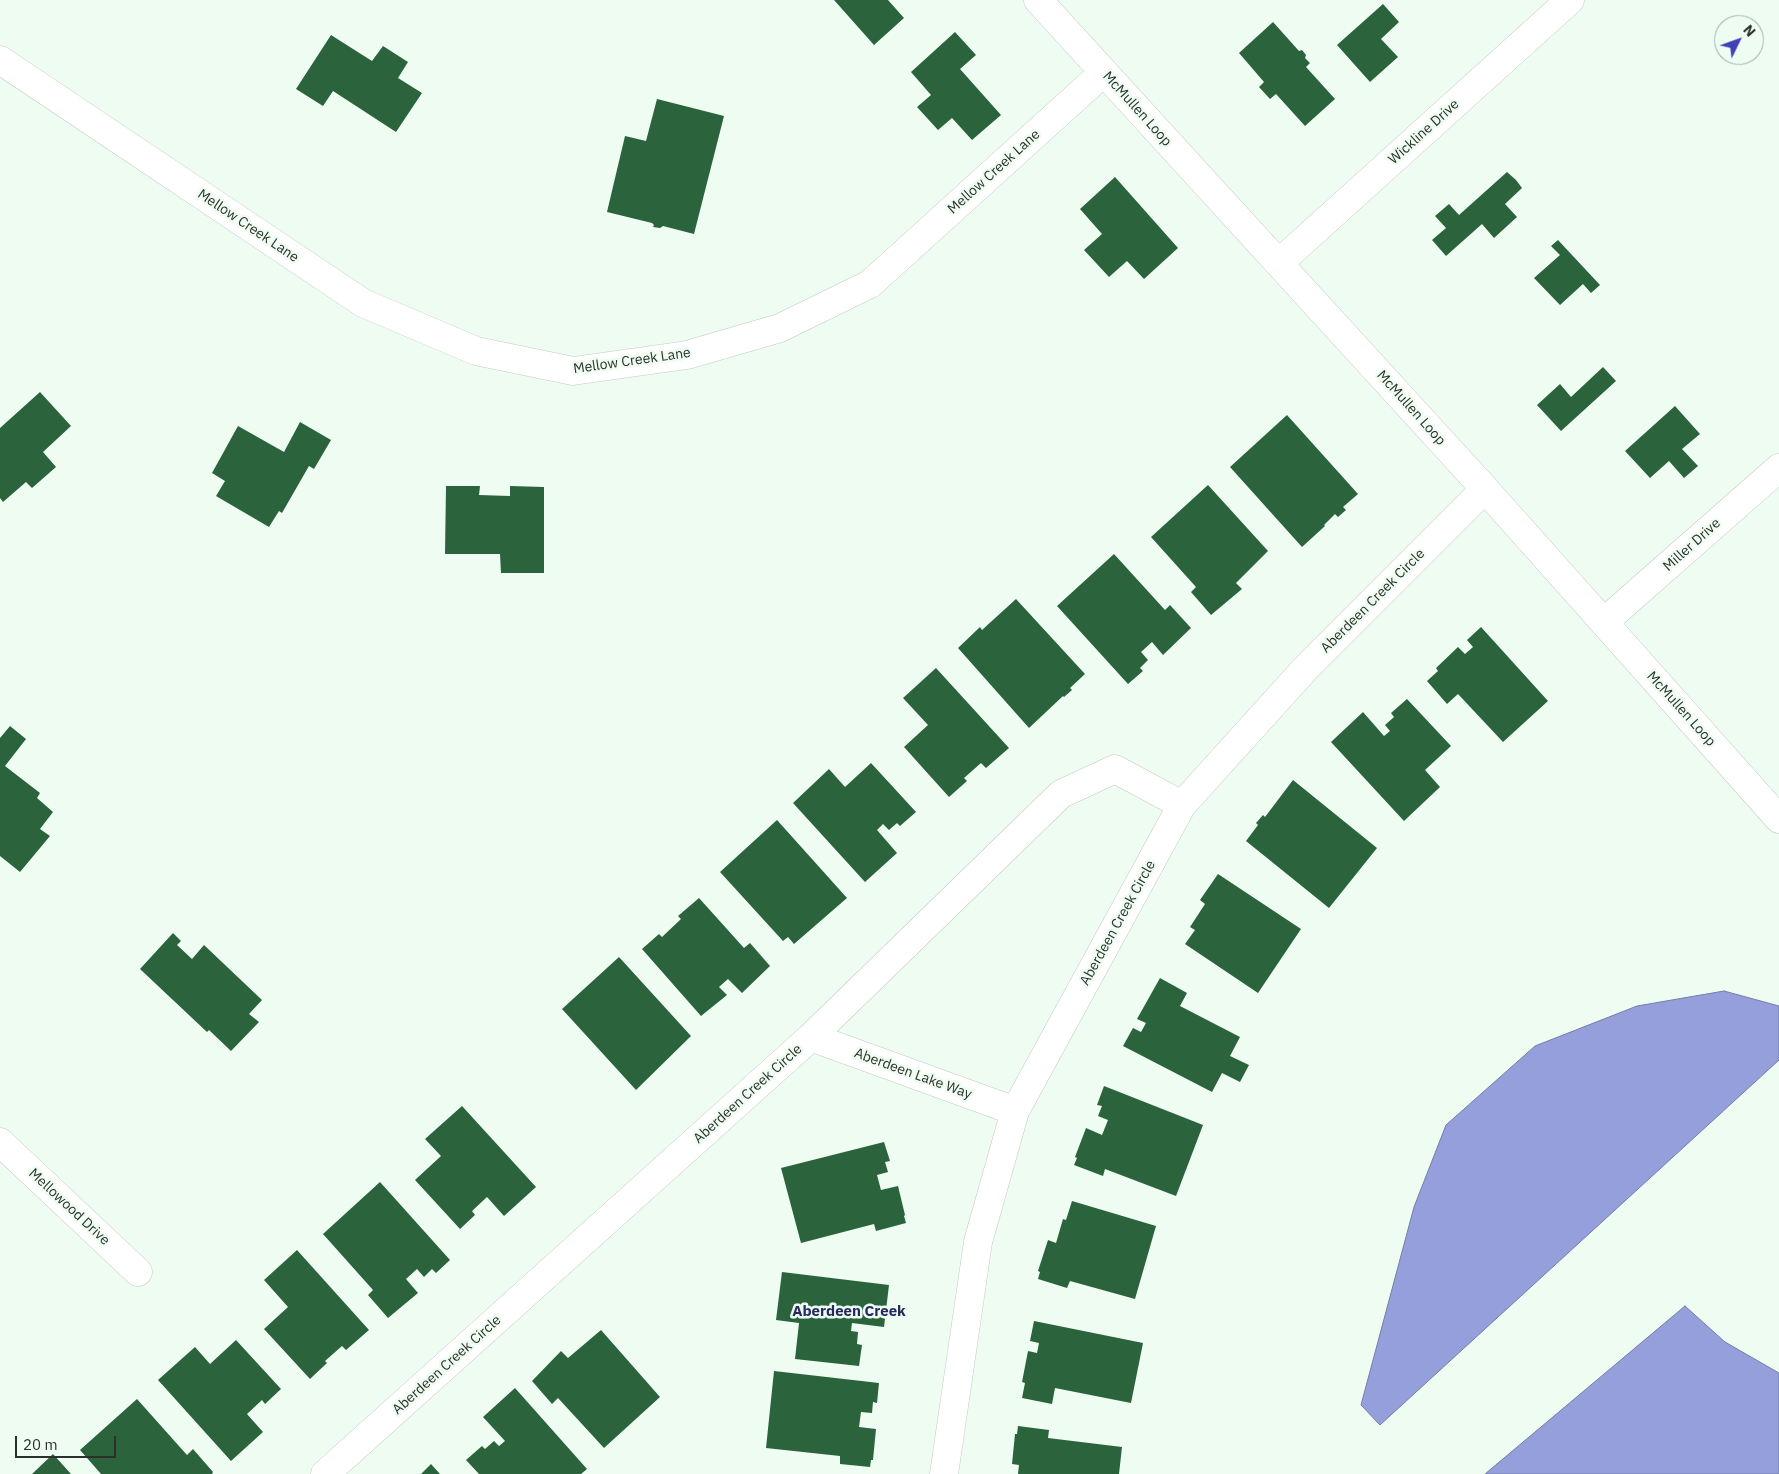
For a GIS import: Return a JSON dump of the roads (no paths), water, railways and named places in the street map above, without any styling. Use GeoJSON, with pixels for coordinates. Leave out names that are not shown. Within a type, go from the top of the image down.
{"type":"FeatureCollection","features":[{"type":"Feature","properties":{"kind":"street","name":"McMullen Loop"},"geometry":{"type":"LineString","coordinates":[[1038,0],[1485,489],[1779,819]]}},
{"type":"Feature","properties":{"kind":"street","name":"Wickline Drive"},"geometry":{"type":"LineString","coordinates":[[1279,263],[1570,0]]}},
{"type":"Feature","properties":{"kind":"street","name":"Mellow Creek Lane"},"geometry":{"type":"LineString","coordinates":[[0,60],[363,303],[476,351],[573,371],[687,355],[780,328],[870,284],[1104,72]]}},
{"type":"Feature","properties":{"kind":"street","name":"Miller Drive"},"geometry":{"type":"LineString","coordinates":[[1604,622],[1779,468]]}},
{"type":"Feature","properties":{"kind":"street","name":"Aberdeen Creek Circle"},"geometry":{"type":"LineString","coordinates":[[944,1474],[978,1242],[1015,1111],[1182,805],[1305,669],[1485,489]]}},
{"type":"Feature","properties":{"kind":"street","name":"Aberdeen Creek Circle"},"geometry":{"type":"LineString","coordinates":[[326,1474],[810,1037],[1061,794],[1116,769],[1182,805]]}},
{"type":"Feature","properties":{"kind":"street","name":"Aberdeen Lake Way"},"geometry":{"type":"LineString","coordinates":[[810,1037],[1015,1111]]}},
{"type":"Feature","properties":{"kind":"street","name":"Mellowood Drive"},"geometry":{"type":"LineString","coordinates":[[0,1142],[138,1272]]}},
{"type":"Feature","properties":{"kind":"water"},"geometry":{"type":"Polygon","coordinates":[[[1724,991],[1779,1006],[1779,1060],[1380,1425],[1361,1405],[1414,1207],[1446,1125],[1535,1046],[1637,1006],[1724,991]]]}},
{"type":"Feature","properties":{"kind":"water"},"geometry":{"type":"Polygon","coordinates":[[[1685,1306],[1725,1342],[1779,1373],[1779,1474],[1485,1474],[1685,1306]]]}},
{"type":"Feature","properties":{"kind":"district","name":"Aberdeen Creek"},"geometry":{"type":"Point","coordinates":[849,1312]}}]}
